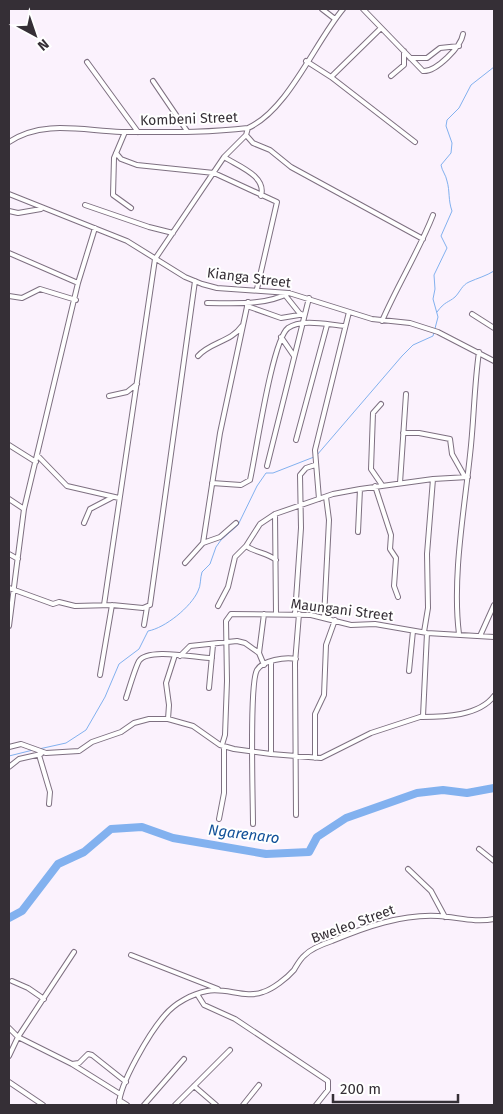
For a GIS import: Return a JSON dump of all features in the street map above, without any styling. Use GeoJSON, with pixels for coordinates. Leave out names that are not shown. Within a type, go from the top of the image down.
{"type":"FeatureCollection","features":[{"type":"Feature","properties":{"kind":"street"},"geometry":{"type":"LineString","coordinates":[[322,9],[335,19]]}},
{"type":"Feature","properties":{"kind":"street","name":"Kombeni Street"},"geometry":{"type":"LineString","coordinates":[[9,142],[26,133],[46,128],[138,132],[248,128],[272,113],[343,9]]}},
{"type":"Feature","properties":{"kind":"street"},"geometry":{"type":"LineString","coordinates":[[363,9],[426,72],[459,46],[463,34]]}},
{"type":"Feature","properties":{"kind":"street"},"geometry":{"type":"LineString","coordinates":[[330,77],[381,28]]}},
{"type":"Feature","properties":{"kind":"street"},"geometry":{"type":"LineString","coordinates":[[410,58],[427,58],[440,48],[459,46]]}},
{"type":"Feature","properties":{"kind":"street"},"geometry":{"type":"LineString","coordinates":[[391,76],[404,65],[404,51]]}},
{"type":"Feature","properties":{"kind":"street"},"geometry":{"type":"LineString","coordinates":[[306,61],[415,142]]}},
{"type":"Feature","properties":{"kind":"street"},"geometry":{"type":"LineString","coordinates":[[88,62],[138,132]]}},
{"type":"Feature","properties":{"kind":"street"},"geometry":{"type":"LineString","coordinates":[[153,81],[187,131]]}},
{"type":"Feature","properties":{"kind":"street"},"geometry":{"type":"LineString","coordinates":[[104,605],[155,259],[224,157],[246,135],[248,128]]}},
{"type":"Feature","properties":{"kind":"street"},"geometry":{"type":"LineString","coordinates":[[125,132],[116,153],[113,195],[131,208]]}},
{"type":"Feature","properties":{"kind":"street"},"geometry":{"type":"LineString","coordinates":[[246,135],[253,143],[270,150],[290,167],[423,239]]}},
{"type":"Feature","properties":{"kind":"street"},"geometry":{"type":"LineString","coordinates":[[116,153],[121,159],[137,165],[214,173],[261,196],[274,200],[278,205],[257,289]]}},
{"type":"Feature","properties":{"kind":"street"},"geometry":{"type":"LineString","coordinates":[[224,157],[260,180],[263,188],[261,196]]}},
{"type":"Feature","properties":{"kind":"street","name":"Kianga Street"},"geometry":{"type":"LineString","coordinates":[[9,194],[42,209],[127,240],[155,259],[195,281],[217,288],[257,289],[309,298],[349,312],[420,326],[494,361]]}},
{"type":"Feature","properties":{"kind":"street"},"geometry":{"type":"LineString","coordinates":[[85,205],[174,232]]}},
{"type":"Feature","properties":{"kind":"street"},"geometry":{"type":"LineString","coordinates":[[9,211],[18,213],[42,209]]}},
{"type":"Feature","properties":{"kind":"street"},"geometry":{"type":"LineString","coordinates":[[382,320],[433,215]]}},
{"type":"Feature","properties":{"kind":"street"},"geometry":{"type":"LineString","coordinates":[[9,626],[11,589],[18,559],[24,509],[76,300],[78,283],[95,228]]}},
{"type":"Feature","properties":{"kind":"street"},"geometry":{"type":"LineString","coordinates":[[9,253],[78,283]]}},
{"type":"Feature","properties":{"kind":"street"},"geometry":{"type":"LineString","coordinates":[[144,625],[151,601],[195,281]]}},
{"type":"Feature","properties":{"kind":"street"},"geometry":{"type":"LineString","coordinates":[[9,296],[16,299],[22,298],[40,288],[76,300]]}},
{"type":"Feature","properties":{"kind":"street"},"geometry":{"type":"LineString","coordinates":[[207,303],[248,304],[276,299],[287,294],[303,315]]}},
{"type":"Feature","properties":{"kind":"street"},"geometry":{"type":"LineString","coordinates":[[267,466],[303,323],[303,315],[309,298]]}},
{"type":"Feature","properties":{"kind":"street"},"geometry":{"type":"LineString","coordinates":[[248,304],[281,318],[303,315]]}},
{"type":"Feature","properties":{"kind":"street"},"geometry":{"type":"LineString","coordinates":[[203,543],[212,483],[248,304]]}},
{"type":"Feature","properties":{"kind":"street"},"geometry":{"type":"LineString","coordinates":[[319,499],[315,450],[349,312]]}},
{"type":"Feature","properties":{"kind":"street"},"geometry":{"type":"LineString","coordinates":[[472,314],[494,328]]}},
{"type":"Feature","properties":{"kind":"street"},"geometry":{"type":"LineString","coordinates":[[212,483],[241,485],[250,480],[269,384],[281,338],[289,327],[303,323],[345,326]]}},
{"type":"Feature","properties":{"kind":"street"},"geometry":{"type":"LineString","coordinates":[[198,356],[209,346],[234,334],[243,324]]}},
{"type":"Feature","properties":{"kind":"street"},"geometry":{"type":"LineString","coordinates":[[296,440],[327,325]]}},
{"type":"Feature","properties":{"kind":"street"},"geometry":{"type":"LineString","coordinates":[[281,338],[294,356]]}},
{"type":"Feature","properties":{"kind":"street"},"geometry":{"type":"LineString","coordinates":[[459,634],[457,603],[466,477],[478,352]]}},
{"type":"Feature","properties":{"kind":"street"},"geometry":{"type":"LineString","coordinates":[[109,396],[127,392],[137,384]]}},
{"type":"Feature","properties":{"kind":"street"},"geometry":{"type":"LineString","coordinates":[[400,483],[406,394]]}},
{"type":"Feature","properties":{"kind":"street"},"geometry":{"type":"LineString","coordinates":[[381,404],[372,413],[371,469],[382,485]]}},
{"type":"Feature","properties":{"kind":"street"},"geometry":{"type":"LineString","coordinates":[[403,433],[420,433],[450,440],[452,454],[466,477]]}},
{"type":"Feature","properties":{"kind":"street"},"geometry":{"type":"LineString","coordinates":[[9,446],[36,462]]}},
{"type":"Feature","properties":{"kind":"street"},"geometry":{"type":"LineString","coordinates":[[37,456],[67,486],[119,498]]}},
{"type":"Feature","properties":{"kind":"street"},"geometry":{"type":"LineString","coordinates":[[296,815],[294,757],[301,505],[300,475],[306,468],[316,464]]}},
{"type":"Feature","properties":{"kind":"street"},"geometry":{"type":"LineString","coordinates":[[218,606],[228,588],[235,557],[246,546],[260,524],[275,514],[326,497],[375,486],[466,477]]}},
{"type":"Feature","properties":{"kind":"street"},"geometry":{"type":"LineString","coordinates":[[422,717],[424,715],[425,633],[428,608],[427,554],[433,479]]}},
{"type":"Feature","properties":{"kind":"street"},"geometry":{"type":"LineString","coordinates":[[375,486],[391,535],[390,549],[396,558],[394,586],[398,597]]}},
{"type":"Feature","properties":{"kind":"street"},"geometry":{"type":"LineString","coordinates":[[358,532],[360,489]]}},
{"type":"Feature","properties":{"kind":"street"},"geometry":{"type":"LineString","coordinates":[[84,523],[90,509],[113,497]]}},
{"type":"Feature","properties":{"kind":"street"},"geometry":{"type":"LineString","coordinates":[[324,618],[329,520],[326,497]]}},
{"type":"Feature","properties":{"kind":"street"},"geometry":{"type":"LineString","coordinates":[[9,498],[24,509]]}},
{"type":"Feature","properties":{"kind":"street"},"geometry":{"type":"LineString","coordinates":[[275,514],[276,614]]}},
{"type":"Feature","properties":{"kind":"street"},"geometry":{"type":"LineString","coordinates":[[185,563],[203,543],[220,537],[236,523]]}},
{"type":"Feature","properties":{"kind":"street"},"geometry":{"type":"LineString","coordinates":[[246,546],[252,551],[267,553],[276,560]]}},
{"type":"Feature","properties":{"kind":"street"},"geometry":{"type":"LineString","coordinates":[[9,554],[18,559]]}},
{"type":"Feature","properties":{"kind":"street"},"geometry":{"type":"LineString","coordinates":[[11,589],[53,604],[59,602],[75,606],[112,605],[148,607]]}},
{"type":"Feature","properties":{"kind":"street"},"geometry":{"type":"LineString","coordinates":[[100,675],[112,605]]}},
{"type":"Feature","properties":{"kind":"street"},"geometry":{"type":"LineString","coordinates":[[480,636],[494,605]]}},
{"type":"Feature","properties":{"kind":"street"},"geometry":{"type":"LineString","coordinates":[[264,614],[259,653],[264,665]]}},
{"type":"Feature","properties":{"kind":"street","name":"Maungani Street"},"geometry":{"type":"LineString","coordinates":[[219,819],[224,793],[223,746],[226,702],[226,621],[228,615],[297,614],[335,620],[351,625],[375,624],[425,633],[494,637]]}},
{"type":"Feature","properties":{"kind":"street"},"geometry":{"type":"LineString","coordinates":[[315,758],[317,746],[315,714],[324,695],[326,645],[335,620]]}},
{"type":"Feature","properties":{"kind":"street"},"geometry":{"type":"LineString","coordinates":[[409,671],[413,631]]}},
{"type":"Feature","properties":{"kind":"street"},"geometry":{"type":"LineString","coordinates":[[168,719],[166,683],[177,656],[190,646],[241,641],[259,653]]}},
{"type":"Feature","properties":{"kind":"street"},"geometry":{"type":"LineString","coordinates":[[210,688],[213,645]]}},
{"type":"Feature","properties":{"kind":"street"},"geometry":{"type":"LineString","coordinates":[[126,698],[141,659],[157,654],[212,658]]}},
{"type":"Feature","properties":{"kind":"street"},"geometry":{"type":"LineString","coordinates":[[253,824],[256,672],[264,665],[278,658],[296,658]]}},
{"type":"Feature","properties":{"kind":"street"},"geometry":{"type":"LineString","coordinates":[[271,662],[271,754]]}},
{"type":"Feature","properties":{"kind":"street"},"geometry":{"type":"LineString","coordinates":[[9,766],[19,759],[46,753],[79,751],[92,742],[121,732],[134,723],[150,719],[168,719],[193,726],[223,746],[254,752],[315,758],[332,754],[371,733],[422,717],[465,713],[487,703],[494,696]]}},
{"type":"Feature","properties":{"kind":"street"},"geometry":{"type":"LineString","coordinates":[[9,747],[26,744],[46,753]]}},
{"type":"Feature","properties":{"kind":"street"},"geometry":{"type":"LineString","coordinates":[[39,755],[50,792],[49,804]]}},
{"type":"Feature","properties":{"kind":"street"},"geometry":{"type":"LineString","coordinates":[[479,849],[494,862]]}},
{"type":"Feature","properties":{"kind":"street"},"geometry":{"type":"LineString","coordinates":[[408,869],[432,891],[445,917]]}},
{"type":"Feature","properties":{"kind":"street","name":"Bweleo Street"},"geometry":{"type":"LineString","coordinates":[[119,1103],[120,1094],[139,1055],[165,1014],[179,1003],[197,994],[220,990],[259,994],[290,974],[302,958],[312,950],[332,941],[404,918],[445,917],[479,921],[494,919]]}},
{"type":"Feature","properties":{"kind":"street"},"geometry":{"type":"LineString","coordinates":[[9,1056],[18,1037],[74,952]]}},
{"type":"Feature","properties":{"kind":"street"},"geometry":{"type":"LineString","coordinates":[[131,955],[220,990]]}},
{"type":"Feature","properties":{"kind":"street"},"geometry":{"type":"LineString","coordinates":[[12,981],[44,998]]}},
{"type":"Feature","properties":{"kind":"street"},"geometry":{"type":"LineString","coordinates":[[197,994],[204,1005],[235,1019],[328,1082],[328,1090],[316,1105]]}},
{"type":"Feature","properties":{"kind":"street"},"geometry":{"type":"LineString","coordinates":[[9,1028],[18,1037],[72,1064],[120,1094]]}},
{"type":"Feature","properties":{"kind":"street"},"geometry":{"type":"LineString","coordinates":[[174,1105],[230,1050]]}},
{"type":"Feature","properties":{"kind":"street"},"geometry":{"type":"LineString","coordinates":[[72,1064],[79,1063],[88,1054],[92,1055],[126,1082]]}},
{"type":"Feature","properties":{"kind":"street"},"geometry":{"type":"LineString","coordinates":[[144,1105],[184,1058]]}},
{"type":"Feature","properties":{"kind":"street"},"geometry":{"type":"LineString","coordinates":[[9,1082],[43,1105]]}},
{"type":"Feature","properties":{"kind":"street"},"geometry":{"type":"LineString","coordinates":[[244,1105],[259,1085]]}},
{"type":"Feature","properties":{"kind":"street"},"geometry":{"type":"LineString","coordinates":[[194,1086],[216,1105]]}},
{"type":"Feature","properties":{"kind":"street"},"geometry":{"type":"LineString","coordinates":[[119,1103],[127,1105]]}},
{"type":"Feature","properties":{"kind":"waterway"},"geometry":{"type":"LineString","coordinates":[[317,455],[402,356],[413,345],[433,336],[438,317],[433,299],[435,289],[434,275],[447,248],[441,236],[452,211],[448,185],[441,165],[451,153],[452,143],[446,126],[447,120],[459,108],[471,85],[494,67]]}},
{"type":"Feature","properties":{"kind":"waterway"},"geometry":{"type":"LineString","coordinates":[[437,312],[444,304],[455,297],[467,283],[494,271]]}},
{"type":"Feature","properties":{"kind":"waterway"},"geometry":{"type":"LineString","coordinates":[[39,749],[66,743],[86,730],[105,697],[119,664],[139,649],[148,631],[162,626],[190,604],[199,589],[202,572],[210,564],[216,547],[238,525],[257,486],[266,473],[273,473],[314,457]]}},
{"type":"Feature","properties":{"kind":"waterway"},"geometry":{"type":"LineString","coordinates":[[9,756],[33,750]]}},
{"type":"Feature","properties":{"kind":"waterway","name":"Ngarenaro"},"geometry":{"type":"LineString","coordinates":[[9,918],[22,911],[58,864],[84,852],[111,829],[142,827],[173,838],[266,854],[309,852],[317,837],[346,818],[417,793],[443,790],[467,793],[494,788]]}}]}
